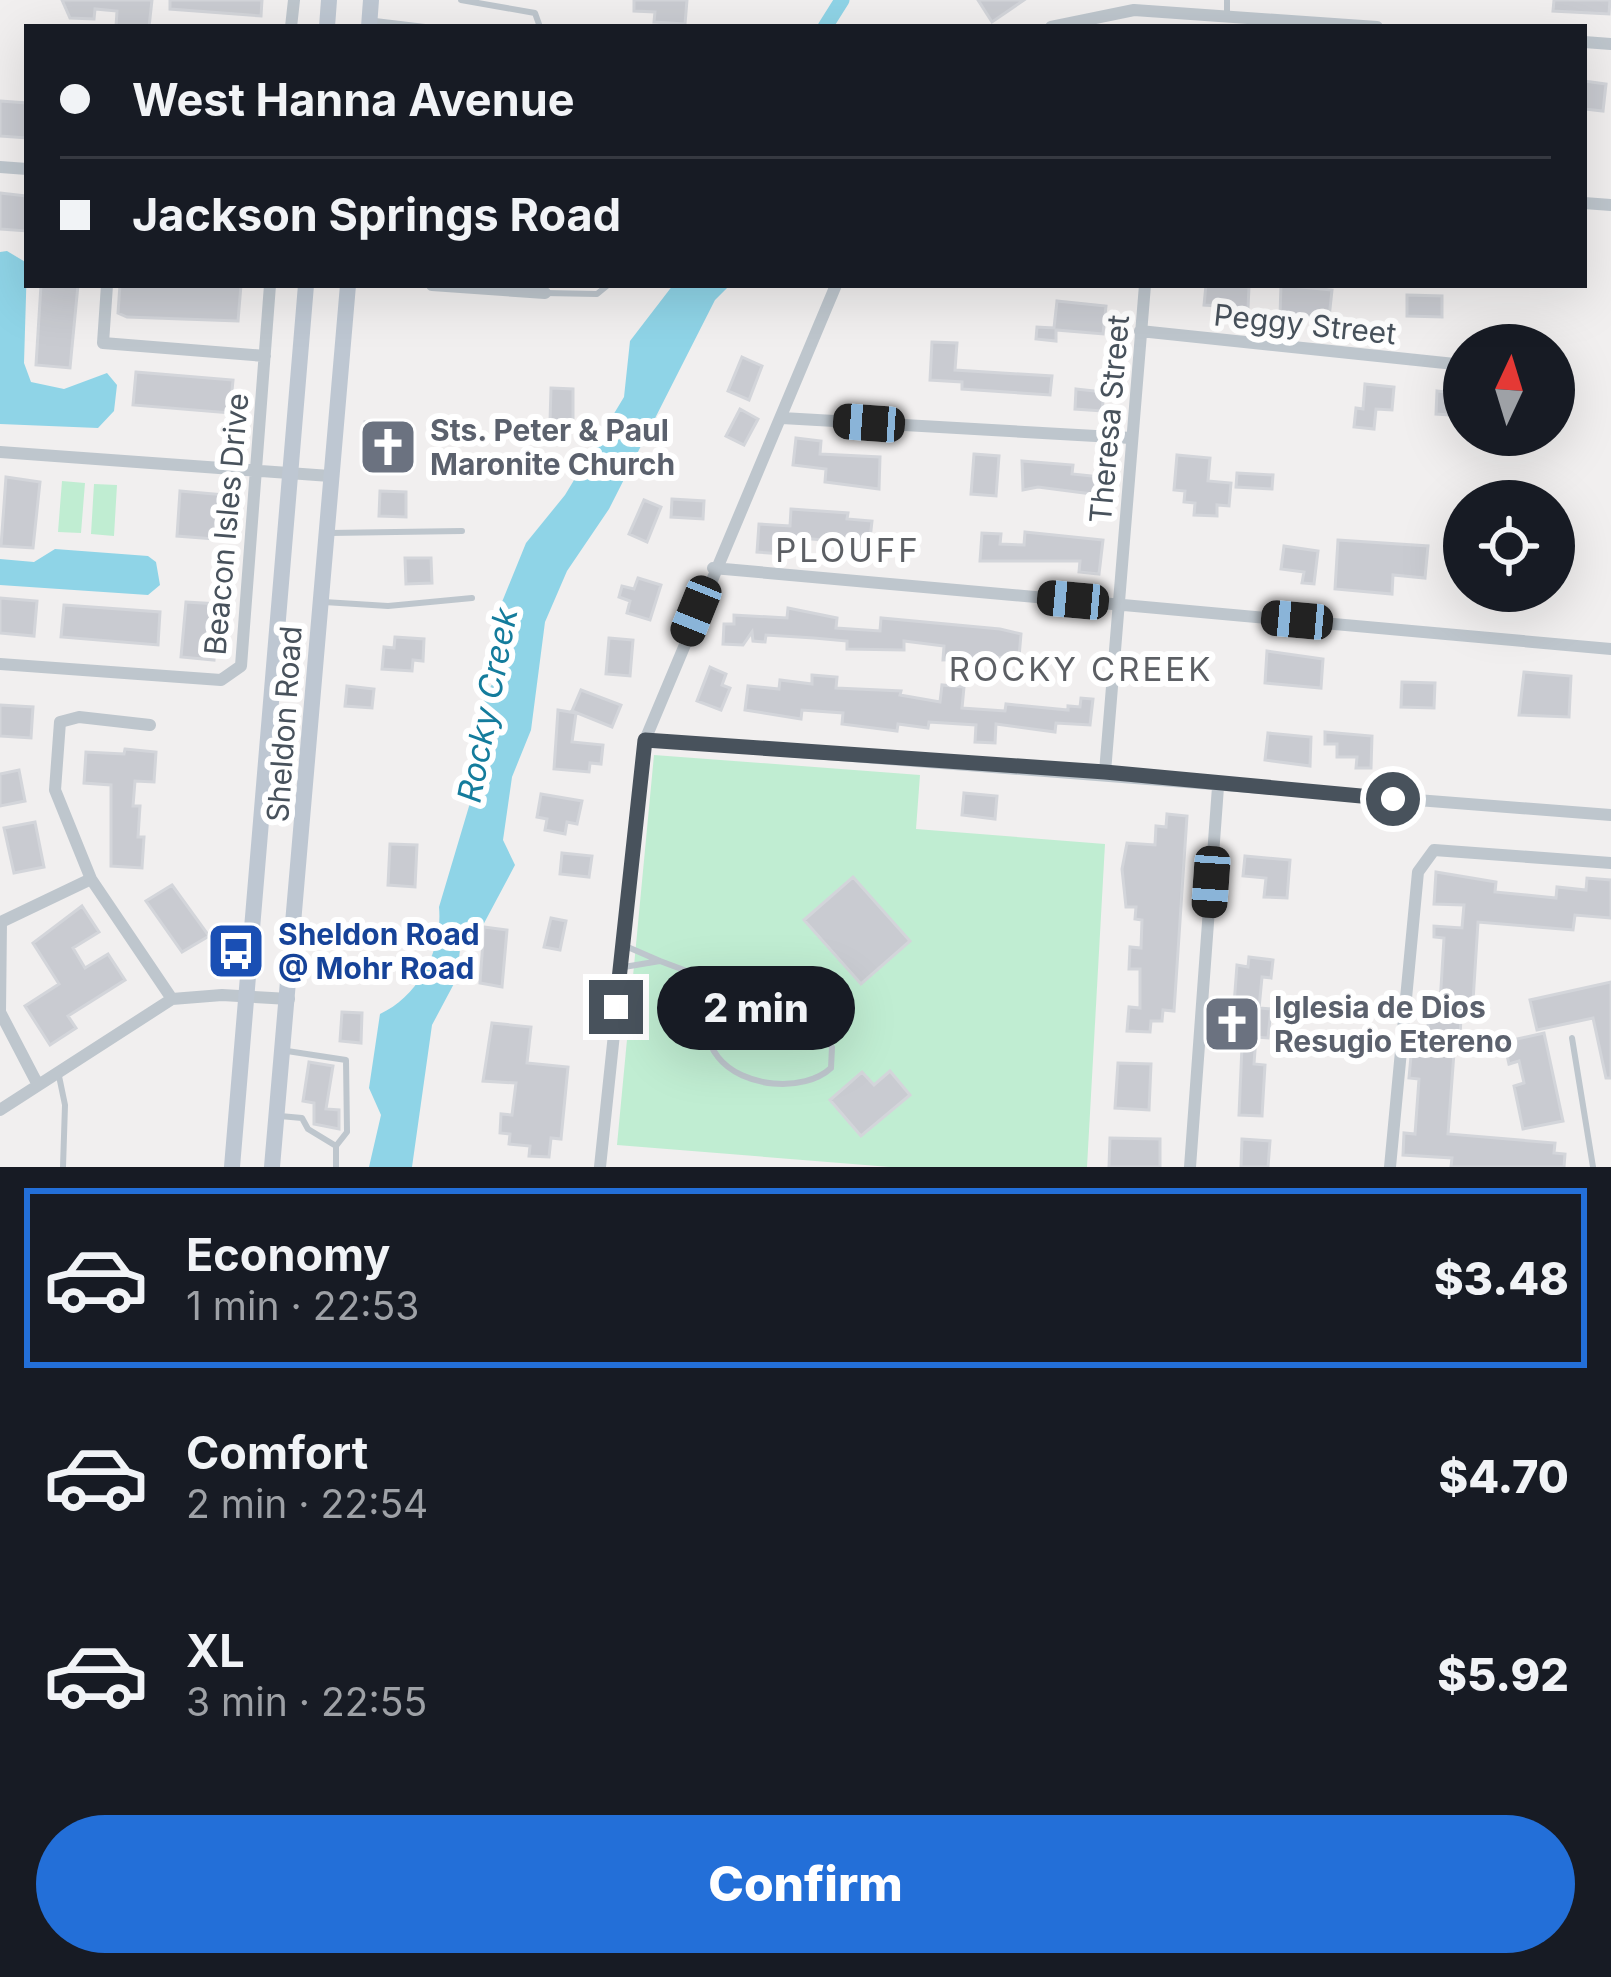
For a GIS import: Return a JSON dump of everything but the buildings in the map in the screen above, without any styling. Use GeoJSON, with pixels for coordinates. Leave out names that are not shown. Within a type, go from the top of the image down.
{"type":"FeatureCollection","features":[{"type":"Feature","properties":{"kind":"main road"},"geometry":{"type":"LineString","coordinates":[[370,24],[371,0]]}},
{"type":"Feature","properties":{"kind":"main road","name":"Sheldon Road"},"geometry":{"type":"LineString","coordinates":[[232,1167],[306,288]]}},
{"type":"Feature","properties":{"kind":"main road","name":"Sheldon Road"},"geometry":{"type":"LineString","coordinates":[[272,1167],[290,999],[347,288]]}},
{"type":"Feature","properties":{"kind":"street"},"geometry":{"type":"LineString","coordinates":[[1061,24],[1094,14],[1336,24]]}},
{"type":"Feature","properties":{"kind":"street"},"geometry":{"type":"LineString","coordinates":[[107,288],[103,343],[265,356]]}},
{"type":"Feature","properties":{"kind":"street","name":"Beacon Isles Drive"},"geometry":{"type":"LineString","coordinates":[[0,664],[231,678],[241,666],[271,288]]}},
{"type":"Feature","properties":{"kind":"street"},"geometry":{"type":"LineString","coordinates":[[480,288],[545,292]]}},
{"type":"Feature","properties":{"kind":"street"},"geometry":{"type":"LineString","coordinates":[[600,1167],[645,740],[713,568],[835,288]]}},
{"type":"Feature","properties":{"kind":"street","name":"Theresa Street"},"geometry":{"type":"LineString","coordinates":[[1105,772],[1145,288]]}},
{"type":"Feature","properties":{"kind":"street","name":"Peggy Street"},"geometry":{"type":"LineString","coordinates":[[1140,332],[1443,362]]}},
{"type":"Feature","properties":{"kind":"street"},"geometry":{"type":"LineString","coordinates":[[782,418],[1131,438]]}},
{"type":"Feature","properties":{"kind":"street"},"geometry":{"type":"LineString","coordinates":[[0,452],[330,476]]}},
{"type":"Feature","properties":{"kind":"street"},"geometry":{"type":"LineString","coordinates":[[713,568],[1611,649]]}},
{"type":"Feature","properties":{"kind":"street"},"geometry":{"type":"LineString","coordinates":[[150,725],[79,716],[60,722],[55,790],[92,879],[172,999]]}},
{"type":"Feature","properties":{"kind":"street"},"geometry":{"type":"LineString","coordinates":[[645,740],[1105,772],[1218,787],[1611,815]]}},
{"type":"Feature","properties":{"kind":"street"},"geometry":{"type":"LineString","coordinates":[[1190,1167],[1218,787]]}},
{"type":"Feature","properties":{"kind":"street"},"geometry":{"type":"LineString","coordinates":[[1390,1167],[1418,872],[1434,850],[1451,848],[1611,863]]}},
{"type":"Feature","properties":{"kind":"street"},"geometry":{"type":"LineString","coordinates":[[38,1085],[0,1012],[1,922],[92,879]]}},
{"type":"Feature","properties":{"kind":"street"},"geometry":{"type":"LineString","coordinates":[[0,1110],[172,999],[290,999]]}},
{"type":"Feature","properties":{"kind":"lane"},"geometry":{"type":"LineString","coordinates":[[461,0],[535,14],[539,24]]}},
{"type":"Feature","properties":{"kind":"lane"},"geometry":{"type":"LineString","coordinates":[[1227,0],[1227,16]]}},
{"type":"Feature","properties":{"kind":"lane"},"geometry":{"type":"LineString","coordinates":[[545,292],[597,294],[604,288]]}},
{"type":"Feature","properties":{"kind":"lane"},"geometry":{"type":"LineString","coordinates":[[326,532],[462,531]]}},
{"type":"Feature","properties":{"kind":"lane"},"geometry":{"type":"LineString","coordinates":[[320,602],[405,605],[472,598]]}},
{"type":"Feature","properties":{"kind":"lane"},"geometry":{"type":"LineString","coordinates":[[623,945],[679,965],[701,983],[715,998],[802,1016],[836,1053],[831,1068],[818,1081],[804,1084],[747,1078],[733,1070],[710,1041],[701,983]]}},
{"type":"Feature","properties":{"kind":"lane"},"geometry":{"type":"LineString","coordinates":[[621,968],[660,961]]}},
{"type":"Feature","properties":{"kind":"lane"},"geometry":{"type":"LineString","coordinates":[[1572,1038],[1593,1167]]}},
{"type":"Feature","properties":{"kind":"lane"},"geometry":{"type":"LineString","coordinates":[[284,1050],[346,1060],[347,1132],[336,1146],[336,1167]]}},
{"type":"Feature","properties":{"kind":"lane"},"geometry":{"type":"LineString","coordinates":[[58,1072],[65,1105],[63,1167]]}},
{"type":"Feature","properties":{"kind":"lane"},"geometry":{"type":"LineString","coordinates":[[277,1116],[302,1118],[308,1129],[336,1146]]}},
{"type":"Feature","properties":{"kind":"green space"},"geometry":{"type":"Polygon","coordinates":[[[62,481],[85,483],[81,533],[58,532],[62,481]]]}},
{"type":"Feature","properties":{"kind":"green space"},"geometry":{"type":"Polygon","coordinates":[[[94,484],[117,485],[114,536],[91,534],[94,484]]]}},
{"type":"Feature","properties":{"kind":"green space"},"geometry":{"type":"Polygon","coordinates":[[[654,755],[920,775],[916,829],[1105,844],[1087,1167],[890,1167],[617,1145],[654,755]]]}},
{"type":"Feature","properties":{"kind":"water"},"geometry":{"type":"Polygon","coordinates":[[[0,252],[24,261],[24,363],[31,382],[64,389],[107,373],[117,385],[114,411],[98,428],[0,424],[0,252]]]}},
{"type":"Feature","properties":{"kind":"water","name":"Rocky Creek"},"geometry":{"type":"Polygon","coordinates":[[[671,288],[727,288],[715,300],[609,509],[567,571],[545,622],[531,730],[512,777],[503,840],[515,865],[482,927],[460,949],[457,978],[432,1025],[412,1167],[369,1167],[381,1115],[369,1088],[380,1014],[417,983],[437,939],[439,907],[481,766],[482,704],[493,682],[502,602],[526,543],[565,495],[624,397],[630,341],[671,288]]]}},
{"type":"Feature","properties":{"kind":"water"},"geometry":{"type":"Polygon","coordinates":[[[55,549],[148,556],[156,562],[160,585],[148,595],[0,585],[0,559],[34,562],[55,549]]]}},
{"type":"Feature","properties":{"kind":"waterway"},"geometry":{"type":"LineString","coordinates":[[827,24],[842,0]]}},
{"type":"Feature","properties":{"kind":"place","name":"Sts. Peter & Paul Maronite Church"},"geometry":{"type":"Point","coordinates":[388,447]}},
{"type":"Feature","properties":{"kind":"place","name":"Sheldon Road @ Mohr Road"},"geometry":{"type":"Point","coordinates":[236,951]}},
{"type":"Feature","properties":{"kind":"place","name":"Iglesia de Dios Resugio Etereno"},"geometry":{"type":"Point","coordinates":[1232,1024]}},
{"type":"Feature","properties":{"kind":"district","name":"PLOUFF"},"geometry":{"type":"Point","coordinates":[848,550]}},
{"type":"Feature","properties":{"kind":"district","name":"ROCKY CREEK"},"geometry":{"type":"Point","coordinates":[1081,669]}},
{"type":"Feature","properties":{"kind":"route"},"geometry":{"type":"LineString","coordinates":[[616,1007],[645,740],[1105,772],[1218,787],[1393,799]]}}]}
